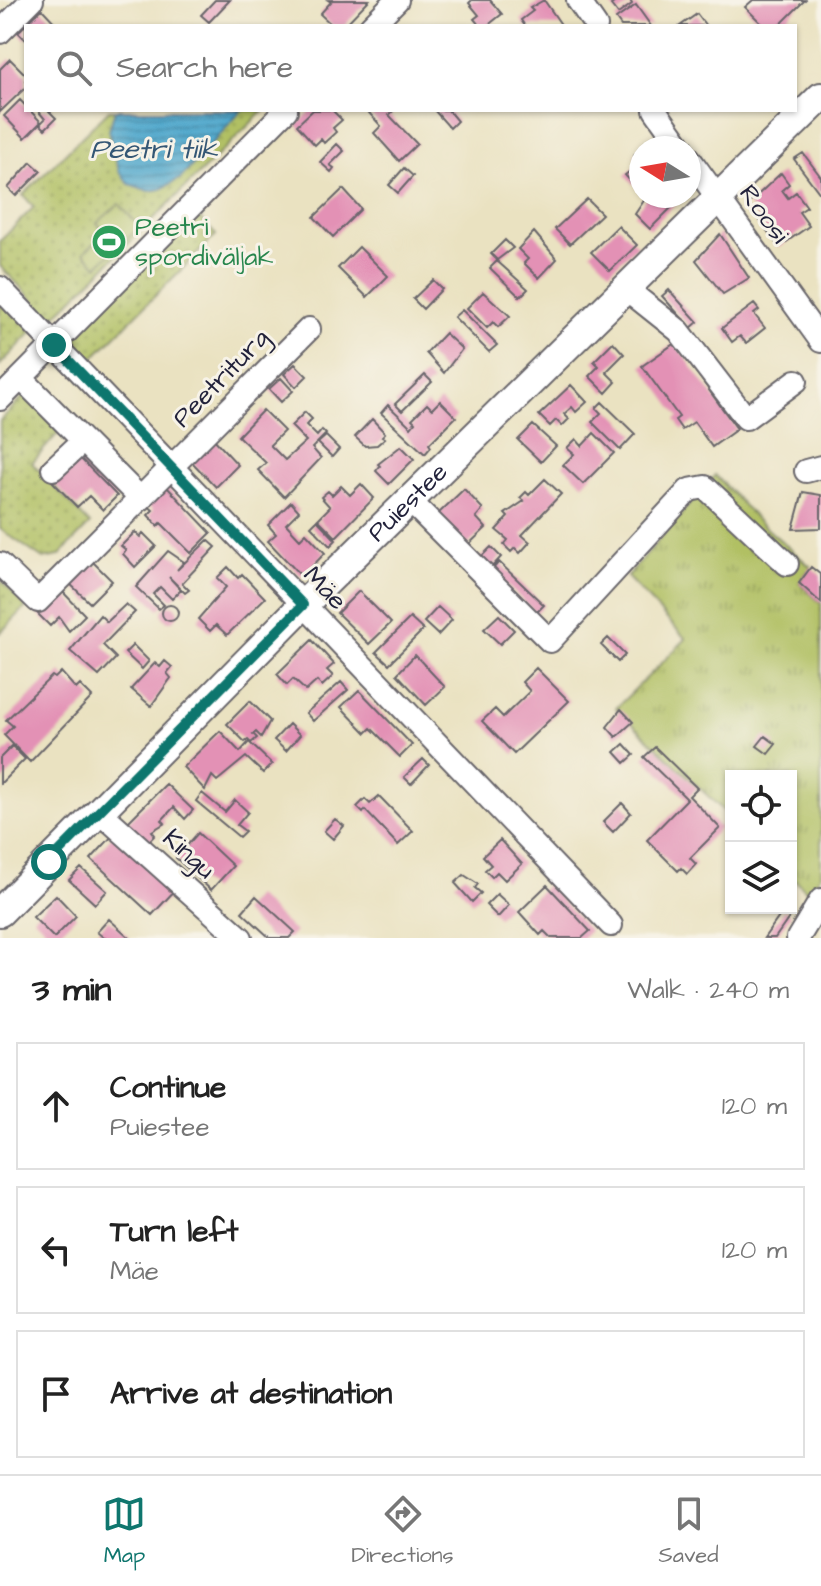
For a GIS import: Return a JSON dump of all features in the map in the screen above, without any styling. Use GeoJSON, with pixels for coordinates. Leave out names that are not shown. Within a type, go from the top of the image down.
{"type":"FeatureCollection","features":[{"type":"Feature","properties":{"kind":"main road","name":"Puiestee"},"geometry":{"type":"LineString","coordinates":[[0,912],[303,605],[821,97]]}},
{"type":"Feature","properties":{"kind":"street"},"geometry":{"type":"LineString","coordinates":[[0,32],[32,0]]}},
{"type":"Feature","properties":{"kind":"street"},"geometry":{"type":"LineString","coordinates":[[373,24],[397,0]]}},
{"type":"Feature","properties":{"kind":"street"},"geometry":{"type":"LineString","coordinates":[[578,0],[595,24]]}},
{"type":"Feature","properties":{"kind":"street"},"geometry":{"type":"LineString","coordinates":[[0,399],[284,112]]}},
{"type":"Feature","properties":{"kind":"street"},"geometry":{"type":"LineString","coordinates":[[656,112],[673,136]]}},
{"type":"Feature","properties":{"kind":"street","name":"Roosi"},"geometry":{"type":"LineString","coordinates":[[701,175],[821,341]]}},
{"type":"Feature","properties":{"kind":"street","name":"Mäe"},"geometry":{"type":"LineString","coordinates":[[0,288],[611,925]]}},
{"type":"Feature","properties":{"kind":"street"},"geometry":{"type":"LineString","coordinates":[[625,288],[679,331],[746,418],[796,381]]}},
{"type":"Feature","properties":{"kind":"street","name":"Peetriturg"},"geometry":{"type":"LineString","coordinates":[[0,564],[38,601],[309,329]]}},
{"type":"Feature","properties":{"kind":"street"},"geometry":{"type":"LineString","coordinates":[[21,378],[141,499]]}},
{"type":"Feature","properties":{"kind":"street"},"geometry":{"type":"LineString","coordinates":[[53,469],[83,441]]}},
{"type":"Feature","properties":{"kind":"street"},"geometry":{"type":"LineString","coordinates":[[409,500],[550,641],[689,490],[705,487],[787,564]]}},
{"type":"Feature","properties":{"kind":"street","name":"Kingu"},"geometry":{"type":"LineString","coordinates":[[99,811],[241,938]]}},
{"type":"Feature","properties":{"kind":"street"},"geometry":{"type":"LineString","coordinates":[[798,938],[821,900]]}},
{"type":"Feature","properties":{"kind":"green space"},"geometry":{"type":"Polygon","coordinates":[[[107,112],[262,112],[52,319],[0,266],[0,241],[34,207],[23,195],[107,112]]]}},
{"type":"Feature","properties":{"kind":"green space","name":"Peetri spordiväljak"},"geometry":{"type":"Polygon","coordinates":[[[119,204],[140,227],[97,266],[84,252],[106,233],[97,223],[119,204]]]}},
{"type":"Feature","properties":{"kind":"green space"},"geometry":{"type":"Polygon","coordinates":[[[195,213],[216,235],[89,362],[68,340],[195,213]]]}},
{"type":"Feature","properties":{"kind":"green space"},"geometry":{"type":"Polygon","coordinates":[[[0,295],[34,330],[0,365],[0,295]]]}},
{"type":"Feature","properties":{"kind":"green space"},"geometry":{"type":"Polygon","coordinates":[[[28,392],[59,432],[32,463],[90,524],[59,556],[43,559],[0,529],[0,421],[28,392]]]}},
{"type":"Feature","properties":{"kind":"green space"},"geometry":{"type":"Polygon","coordinates":[[[715,475],[756,519],[811,567],[799,583],[821,603],[821,874],[809,893],[797,882],[797,770],[725,770],[725,812],[616,708],[686,639],[627,577],[715,475]]]}},
{"type":"Feature","properties":{"kind":"green space"},"geometry":{"type":"Polygon","coordinates":[[[0,579],[26,607],[0,633],[0,579]]]}},
{"type":"Feature","properties":{"kind":"water","name":"Peetri tiik"},"geometry":{"type":"Polygon","coordinates":[[[114,112],[240,112],[181,178],[161,189],[149,191],[129,184],[119,171],[109,131],[114,112]]]}},
{"type":"Feature","properties":{"kind":"building"},"geometry":{"type":"Polygon","coordinates":[[[215,0],[230,0],[209,22],[201,15],[215,0]]]}},
{"type":"Feature","properties":{"kind":"building"},"geometry":{"type":"Polygon","coordinates":[[[328,0],[369,0],[346,24],[331,24],[320,14],[331,2],[328,0]]]}},
{"type":"Feature","properties":{"kind":"building"},"geometry":{"type":"Polygon","coordinates":[[[472,0],[490,0],[502,14],[490,24],[478,24],[474,19],[479,15],[469,3],[472,0]]]}},
{"type":"Feature","properties":{"kind":"building"},"geometry":{"type":"Polygon","coordinates":[[[544,0],[561,24],[524,24],[521,20],[533,11],[530,8],[544,0]]]}},
{"type":"Feature","properties":{"kind":"building"},"geometry":{"type":"Polygon","coordinates":[[[618,0],[630,0],[632,4],[618,14],[611,5],[618,0]]]}},
{"type":"Feature","properties":{"kind":"building"},"geometry":{"type":"Polygon","coordinates":[[[753,0],[805,0],[781,24],[762,24],[745,7],[753,0]]]}},
{"type":"Feature","properties":{"kind":"building"},"geometry":{"type":"Polygon","coordinates":[[[636,5],[650,24],[620,24],[616,19],[636,5]]]}},
{"type":"Feature","properties":{"kind":"building"},"geometry":{"type":"Polygon","coordinates":[[[42,9],[56,24],[26,24],[42,9]]]}},
{"type":"Feature","properties":{"kind":"building"},"geometry":{"type":"Polygon","coordinates":[[[697,14],[704,24],[683,24],[697,14]]]}},
{"type":"Feature","properties":{"kind":"building"},"geometry":{"type":"Polygon","coordinates":[[[10,59],[24,73],[24,89],[0,112],[0,69],[10,59]]]}},
{"type":"Feature","properties":{"kind":"building"},"geometry":{"type":"Polygon","coordinates":[[[20,100],[24,104],[24,112],[31,112],[41,122],[25,138],[4,116],[20,100]]]}},
{"type":"Feature","properties":{"kind":"building"},"geometry":{"type":"Polygon","coordinates":[[[39,112],[50,112],[56,118],[45,129],[40,124],[45,119],[39,112]]]}},
{"type":"Feature","properties":{"kind":"building"},"geometry":{"type":"Polygon","coordinates":[[[311,112],[334,112],[342,120],[333,128],[336,132],[324,143],[321,139],[315,145],[297,125],[311,112]]]}},
{"type":"Feature","properties":{"kind":"building"},"geometry":{"type":"Polygon","coordinates":[[[392,112],[389,115],[417,144],[399,161],[374,133],[381,126],[369,113],[392,112]]]}},
{"type":"Feature","properties":{"kind":"building"},"geometry":{"type":"Polygon","coordinates":[[[436,112],[450,112],[457,121],[450,128],[436,112]]]}},
{"type":"Feature","properties":{"kind":"building"},"geometry":{"type":"Polygon","coordinates":[[[337,144],[344,151],[330,165],[334,168],[331,172],[320,162],[337,144]]]}},
{"type":"Feature","properties":{"kind":"building"},"geometry":{"type":"Polygon","coordinates":[[[803,153],[821,177],[821,195],[794,159],[803,153]]]}},
{"type":"Feature","properties":{"kind":"building"},"geometry":{"type":"Polygon","coordinates":[[[31,162],[41,171],[16,196],[8,188],[31,162]]]}},
{"type":"Feature","properties":{"kind":"building"},"geometry":{"type":"Polygon","coordinates":[[[404,168],[413,176],[398,193],[389,185],[404,168]]]}},
{"type":"Feature","properties":{"kind":"building"},"geometry":{"type":"Polygon","coordinates":[[[781,173],[789,184],[782,190],[788,198],[796,192],[807,207],[799,212],[809,226],[779,247],[748,204],[781,173]]]}},
{"type":"Feature","properties":{"kind":"building"},"geometry":{"type":"Polygon","coordinates":[[[343,189],[361,209],[333,237],[314,217],[343,189]]]}},
{"type":"Feature","properties":{"kind":"building"},"geometry":{"type":"Polygon","coordinates":[[[587,199],[602,214],[570,244],[555,229],[587,199]]]}},
{"type":"Feature","properties":{"kind":"building"},"geometry":{"type":"Polygon","coordinates":[[[639,208],[671,208],[650,229],[635,214],[639,208]]]}},
{"type":"Feature","properties":{"kind":"building"},"geometry":{"type":"Polygon","coordinates":[[[618,226],[637,245],[610,271],[591,252],[618,226]]]}},
{"type":"Feature","properties":{"kind":"building"},"geometry":{"type":"Polygon","coordinates":[[[534,232],[557,259],[539,278],[524,263],[528,259],[518,249],[534,232]]]}},
{"type":"Feature","properties":{"kind":"building"},"geometry":{"type":"Polygon","coordinates":[[[720,234],[749,278],[723,294],[696,260],[720,234]]]}},
{"type":"Feature","properties":{"kind":"building"},"geometry":{"type":"Polygon","coordinates":[[[505,240],[513,248],[497,260],[491,254],[505,240]]]}},
{"type":"Feature","properties":{"kind":"building"},"geometry":{"type":"Polygon","coordinates":[[[359,247],[388,276],[367,297],[338,268],[359,247]]]}},
{"type":"Feature","properties":{"kind":"building"},"geometry":{"type":"Polygon","coordinates":[[[497,261],[528,289],[520,297],[490,268],[497,261]]]}},
{"type":"Feature","properties":{"kind":"building"},"geometry":{"type":"Polygon","coordinates":[[[433,280],[442,289],[423,309],[413,299],[433,280]]]}},
{"type":"Feature","properties":{"kind":"building"},"geometry":{"type":"Polygon","coordinates":[[[669,290],[698,322],[691,328],[662,296],[669,290]]]}},
{"type":"Feature","properties":{"kind":"building"},"geometry":{"type":"Polygon","coordinates":[[[483,292],[510,316],[498,327],[493,322],[487,328],[467,308],[483,292]]]}},
{"type":"Feature","properties":{"kind":"building"},"geometry":{"type":"Polygon","coordinates":[[[754,304],[759,310],[754,314],[765,328],[746,343],[740,336],[732,342],[722,328],[754,304]]]}},
{"type":"Feature","properties":{"kind":"building"},"geometry":{"type":"Polygon","coordinates":[[[462,310],[497,345],[489,352],[454,317],[462,310]]]}},
{"type":"Feature","properties":{"kind":"building"},"geometry":{"type":"Polygon","coordinates":[[[445,333],[462,349],[444,373],[426,353],[445,333]]]}},
{"type":"Feature","properties":{"kind":"building"},"geometry":{"type":"Polygon","coordinates":[[[613,342],[624,354],[606,372],[616,382],[606,393],[589,376],[599,366],[594,361],[613,342]]]}},
{"type":"Feature","properties":{"kind":"building"},"geometry":{"type":"Polygon","coordinates":[[[675,343],[737,429],[712,447],[694,422],[682,430],[675,420],[679,417],[642,366],[675,343]]]}},
{"type":"Feature","properties":{"kind":"building"},"geometry":{"type":"Polygon","coordinates":[[[295,364],[307,376],[296,387],[284,374],[295,364]]]}},
{"type":"Feature","properties":{"kind":"building"},"geometry":{"type":"Polygon","coordinates":[[[425,375],[432,382],[402,411],[395,404],[425,375]]]}},
{"type":"Feature","properties":{"kind":"building"},"geometry":{"type":"Polygon","coordinates":[[[281,378],[293,391],[281,402],[269,389],[281,378]]]}},
{"type":"Feature","properties":{"kind":"building"},"geometry":{"type":"Polygon","coordinates":[[[571,385],[587,402],[576,412],[572,407],[564,414],[569,419],[562,426],[556,420],[550,426],[539,415],[571,385]]]}},
{"type":"Feature","properties":{"kind":"building"},"geometry":{"type":"Polygon","coordinates":[[[440,401],[456,417],[429,444],[431,447],[425,454],[381,413],[388,405],[411,427],[415,422],[412,419],[427,404],[432,409],[440,401]]]}},
{"type":"Feature","properties":{"kind":"building"},"geometry":{"type":"Polygon","coordinates":[[[602,402],[635,434],[620,450],[592,422],[601,413],[596,408],[602,402]]]}},
{"type":"Feature","properties":{"kind":"building"},"geometry":{"type":"Polygon","coordinates":[[[263,410],[284,431],[270,445],[285,460],[306,441],[291,426],[305,412],[312,419],[306,425],[317,436],[322,430],[326,434],[312,448],[321,458],[284,497],[258,470],[266,463],[238,436],[263,410]]]}},
{"type":"Feature","properties":{"kind":"building"},"geometry":{"type":"Polygon","coordinates":[[[372,419],[385,433],[382,436],[385,438],[377,445],[365,446],[355,437],[372,419]]]}},
{"type":"Feature","properties":{"kind":"building"},"geometry":{"type":"Polygon","coordinates":[[[533,425],[556,446],[541,462],[518,440],[533,425]]]}},
{"type":"Feature","properties":{"kind":"building"},"geometry":{"type":"Polygon","coordinates":[[[594,433],[614,453],[583,484],[563,465],[574,454],[567,448],[576,439],[582,446],[594,433]]]}},
{"type":"Feature","properties":{"kind":"building"},"geometry":{"type":"Polygon","coordinates":[[[326,436],[339,449],[332,457],[318,443],[326,436]]]}},
{"type":"Feature","properties":{"kind":"building"},"geometry":{"type":"Polygon","coordinates":[[[212,437],[238,465],[216,487],[189,459],[212,437]]]}},
{"type":"Feature","properties":{"kind":"building"},"geometry":{"type":"Polygon","coordinates":[[[401,446],[414,459],[389,484],[376,471],[380,466],[378,464],[401,446]]]}},
{"type":"Feature","properties":{"kind":"building"},"geometry":{"type":"Polygon","coordinates":[[[77,455],[117,496],[103,510],[89,496],[77,507],[51,480],[77,455]]]}},
{"type":"Feature","properties":{"kind":"building"},"geometry":{"type":"Polygon","coordinates":[[[545,479],[561,494],[522,535],[530,542],[520,553],[515,548],[511,552],[504,545],[508,540],[496,530],[508,517],[505,514],[524,501],[520,498],[526,492],[529,495],[545,479]]]}},
{"type":"Feature","properties":{"kind":"building"},"geometry":{"type":"Polygon","coordinates":[[[361,484],[374,498],[336,537],[318,519],[330,507],[321,497],[328,491],[332,495],[341,486],[350,495],[361,484]]]}},
{"type":"Feature","properties":{"kind":"building"},"geometry":{"type":"Polygon","coordinates":[[[165,485],[211,533],[191,553],[161,523],[158,526],[148,515],[153,510],[146,504],[165,485]]]}},
{"type":"Feature","properties":{"kind":"building"},"geometry":{"type":"Polygon","coordinates":[[[464,489],[483,509],[476,517],[486,528],[468,545],[438,514],[464,489]]]}},
{"type":"Feature","properties":{"kind":"building"},"geometry":{"type":"Polygon","coordinates":[[[803,492],[821,495],[821,528],[793,529],[803,492]]]}},
{"type":"Feature","properties":{"kind":"building"},"geometry":{"type":"Polygon","coordinates":[[[291,502],[299,511],[286,524],[300,539],[306,533],[325,553],[302,577],[268,541],[276,534],[268,525],[291,502]]]}},
{"type":"Feature","properties":{"kind":"building"},"geometry":{"type":"Polygon","coordinates":[[[317,520],[336,540],[330,546],[311,526],[317,520]]]}},
{"type":"Feature","properties":{"kind":"building"},"geometry":{"type":"Polygon","coordinates":[[[135,532],[140,537],[143,533],[156,546],[135,567],[123,554],[126,550],[121,546],[135,532]]]}},
{"type":"Feature","properties":{"kind":"building"},"geometry":{"type":"Polygon","coordinates":[[[208,540],[216,547],[182,583],[189,590],[185,593],[169,577],[181,590],[172,599],[160,587],[153,594],[164,605],[159,609],[136,587],[168,551],[184,562],[177,570],[208,540]]]}},
{"type":"Feature","properties":{"kind":"building"},"geometry":{"type":"Polygon","coordinates":[[[491,547],[501,557],[490,569],[479,559],[491,547]]]}},
{"type":"Feature","properties":{"kind":"building"},"geometry":{"type":"Polygon","coordinates":[[[89,558],[112,581],[90,603],[67,581],[89,558]]]}},
{"type":"Feature","properties":{"kind":"building"},"geometry":{"type":"Polygon","coordinates":[[[499,562],[544,605],[536,613],[491,571],[499,562]]]}},
{"type":"Feature","properties":{"kind":"building"},"geometry":{"type":"Polygon","coordinates":[[[228,567],[238,578],[242,574],[265,598],[227,635],[216,625],[210,631],[198,619],[226,587],[217,578],[228,567]]]}},
{"type":"Feature","properties":{"kind":"building"},"geometry":{"type":"Polygon","coordinates":[[[811,567],[821,575],[821,603],[799,583],[811,567]]]}},
{"type":"Feature","properties":{"kind":"building"},"geometry":{"type":"Polygon","coordinates":[[[60,589],[85,615],[69,631],[59,617],[50,626],[36,612],[60,589]]]}},
{"type":"Feature","properties":{"kind":"building"},"geometry":{"type":"Polygon","coordinates":[[[359,591],[391,623],[369,644],[337,613],[359,591]]]}},
{"type":"Feature","properties":{"kind":"building"},"geometry":{"type":"Polygon","coordinates":[[[126,604],[135,612],[103,645],[116,658],[99,676],[70,651],[100,615],[107,622],[126,604]]]}},
{"type":"Feature","properties":{"kind":"building"},"geometry":{"type":"Polygon","coordinates":[[[167,605],[173,605],[178,613],[176,619],[167,621],[162,616],[162,610],[167,605]]]}},
{"type":"Feature","properties":{"kind":"building"},"geometry":{"type":"Polygon","coordinates":[[[438,607],[452,620],[438,635],[424,622],[438,607]]]}},
{"type":"Feature","properties":{"kind":"building"},"geometry":{"type":"Polygon","coordinates":[[[499,615],[514,630],[500,644],[484,629],[499,615]]]}},
{"type":"Feature","properties":{"kind":"building"},"geometry":{"type":"Polygon","coordinates":[[[410,618],[423,630],[389,664],[376,652],[410,618]]]}},
{"type":"Feature","properties":{"kind":"building"},"geometry":{"type":"Polygon","coordinates":[[[608,638],[625,655],[618,662],[601,645],[608,638]]]}},
{"type":"Feature","properties":{"kind":"building"},"geometry":{"type":"Polygon","coordinates":[[[312,640],[334,664],[327,670],[333,676],[322,686],[317,681],[306,691],[293,679],[287,685],[277,674],[312,640]]]}},
{"type":"Feature","properties":{"kind":"building"},"geometry":{"type":"Polygon","coordinates":[[[133,645],[149,661],[142,669],[125,653],[133,645]]]}},
{"type":"Feature","properties":{"kind":"building"},"geometry":{"type":"Polygon","coordinates":[[[415,655],[445,687],[426,705],[397,674],[415,655]]]}},
{"type":"Feature","properties":{"kind":"building"},"geometry":{"type":"Polygon","coordinates":[[[165,661],[172,667],[167,673],[171,678],[151,706],[131,689],[155,663],[160,667],[165,661]]]}},
{"type":"Feature","properties":{"kind":"building"},"geometry":{"type":"Polygon","coordinates":[[[536,668],[569,701],[514,754],[482,721],[495,709],[503,717],[530,691],[522,682],[536,668]]]}},
{"type":"Feature","properties":{"kind":"building"},"geometry":{"type":"Polygon","coordinates":[[[61,672],[76,689],[80,685],[92,697],[30,762],[4,735],[13,726],[6,720],[52,676],[55,678],[61,672]]]}},
{"type":"Feature","properties":{"kind":"building"},"geometry":{"type":"Polygon","coordinates":[[[341,682],[348,690],[313,721],[306,713],[341,682]]]}},
{"type":"Feature","properties":{"kind":"building"},"geometry":{"type":"Polygon","coordinates":[[[359,690],[412,745],[400,757],[371,728],[366,733],[341,707],[359,690]]]}},
{"type":"Feature","properties":{"kind":"building"},"geometry":{"type":"Polygon","coordinates":[[[250,701],[270,721],[261,737],[256,732],[253,734],[257,738],[251,743],[248,740],[245,742],[227,724],[250,701]]]}},
{"type":"Feature","properties":{"kind":"building"},"geometry":{"type":"Polygon","coordinates":[[[621,709],[633,722],[616,737],[607,727],[621,709]]]}},
{"type":"Feature","properties":{"kind":"building"},"geometry":{"type":"Polygon","coordinates":[[[289,724],[300,735],[286,751],[274,740],[289,724]]]}},
{"type":"Feature","properties":{"kind":"building"},"geometry":{"type":"Polygon","coordinates":[[[220,731],[240,752],[249,742],[272,764],[263,773],[246,757],[217,781],[212,776],[205,790],[183,767],[220,731]]]}},
{"type":"Feature","properties":{"kind":"building"},"geometry":{"type":"Polygon","coordinates":[[[765,736],[776,744],[768,754],[757,746],[765,736]]]}},
{"type":"Feature","properties":{"kind":"building"},"geometry":{"type":"Polygon","coordinates":[[[624,744],[634,755],[625,763],[615,752],[624,744]]]}},
{"type":"Feature","properties":{"kind":"building"},"geometry":{"type":"Polygon","coordinates":[[[12,746],[25,759],[0,784],[0,758],[12,746]]]}},
{"type":"Feature","properties":{"kind":"building"},"geometry":{"type":"Polygon","coordinates":[[[655,747],[697,788],[689,796],[720,828],[690,858],[696,864],[687,874],[681,868],[678,871],[647,840],[687,799],[644,757],[655,747]]]}},
{"type":"Feature","properties":{"kind":"building"},"geometry":{"type":"Polygon","coordinates":[[[423,759],[429,765],[411,784],[404,777],[423,759]]]}},
{"type":"Feature","properties":{"kind":"building"},"geometry":{"type":"Polygon","coordinates":[[[166,784],[193,810],[185,819],[174,807],[162,820],[165,823],[152,831],[155,835],[147,843],[126,824],[166,784]]]}},
{"type":"Feature","properties":{"kind":"building"},"geometry":{"type":"Polygon","coordinates":[[[202,793],[225,812],[235,800],[248,812],[237,825],[245,831],[239,837],[196,801],[202,793]]]}},
{"type":"Feature","properties":{"kind":"building"},"geometry":{"type":"Polygon","coordinates":[[[379,796],[413,831],[398,845],[365,810],[363,813],[357,807],[365,799],[370,804],[379,796]]]}},
{"type":"Feature","properties":{"kind":"building"},"geometry":{"type":"Polygon","coordinates":[[[622,803],[631,813],[613,832],[603,822],[622,803]]]}},
{"type":"Feature","properties":{"kind":"building"},"geometry":{"type":"Polygon","coordinates":[[[335,819],[344,826],[333,839],[324,831],[335,819]]]}},
{"type":"Feature","properties":{"kind":"building"},"geometry":{"type":"Polygon","coordinates":[[[116,832],[177,888],[152,915],[91,859],[116,832]]]}},
{"type":"Feature","properties":{"kind":"building"},"geometry":{"type":"Polygon","coordinates":[[[198,833],[233,866],[211,890],[176,858],[198,833]]]}},
{"type":"Feature","properties":{"kind":"building"},"geometry":{"type":"Polygon","coordinates":[[[500,840],[522,864],[505,880],[497,872],[492,877],[485,870],[491,865],[483,856],[500,840]]]}},
{"type":"Feature","properties":{"kind":"building"},"geometry":{"type":"Polygon","coordinates":[[[81,868],[107,891],[95,904],[69,880],[81,868]]]}},
{"type":"Feature","properties":{"kind":"building"},"geometry":{"type":"Polygon","coordinates":[[[464,875],[478,884],[475,888],[481,893],[472,902],[455,883],[464,875]]]}},
{"type":"Feature","properties":{"kind":"building"},"geometry":{"type":"Polygon","coordinates":[[[547,885],[590,931],[582,938],[551,938],[544,931],[540,935],[519,912],[547,885]]]}},
{"type":"Feature","properties":{"kind":"building"},"geometry":{"type":"Polygon","coordinates":[[[497,894],[509,905],[498,917],[486,905],[497,894]]]}},
{"type":"Feature","properties":{"kind":"building"},"geometry":{"type":"Polygon","coordinates":[[[56,895],[76,916],[54,938],[33,917],[56,895]]]}},
{"type":"Feature","properties":{"kind":"building"},"geometry":{"type":"Polygon","coordinates":[[[256,896],[295,932],[289,938],[270,938],[242,912],[256,896]]]}},
{"type":"Feature","properties":{"kind":"building"},"geometry":{"type":"Polygon","coordinates":[[[781,914],[791,915],[775,938],[764,938],[781,914]]]}},
{"type":"Feature","properties":{"kind":"building"},"geometry":{"type":"Polygon","coordinates":[[[109,919],[130,938],[104,938],[97,932],[109,919]]]}},
{"type":"Feature","properties":{"kind":"place","name":"Peetri spordiväljak"},"geometry":{"type":"Point","coordinates":[109,242]}},
{"type":"Feature","properties":{"kind":"route"},"geometry":{"type":"LineString","coordinates":[[49,862],[303,605],[54,345]]}}]}
